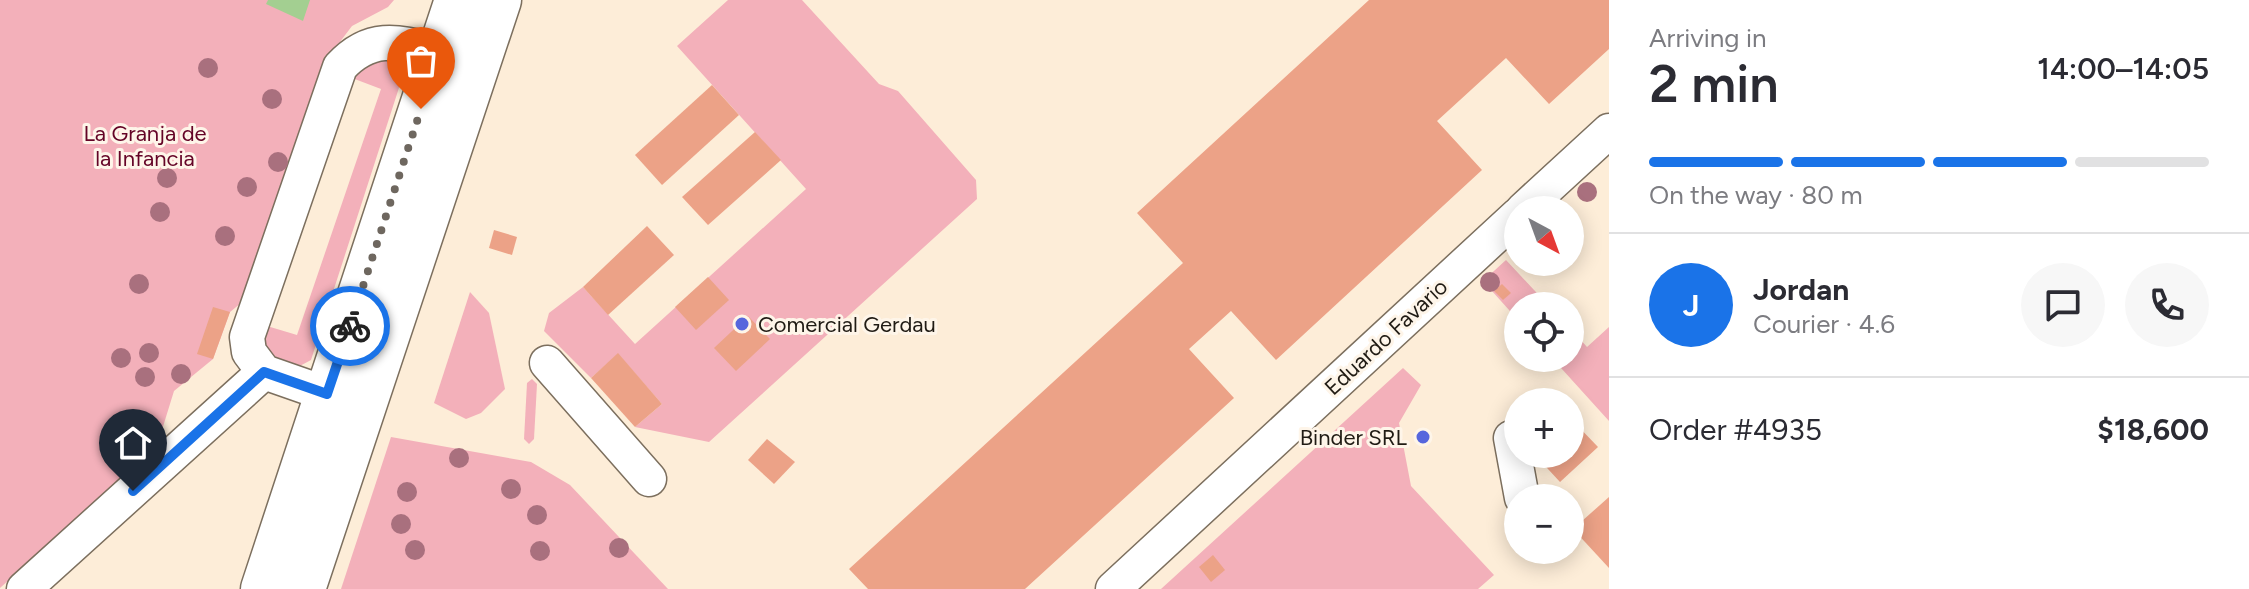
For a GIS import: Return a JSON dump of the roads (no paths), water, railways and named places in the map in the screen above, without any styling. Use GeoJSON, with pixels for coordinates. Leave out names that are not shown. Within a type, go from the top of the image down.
{"type":"FeatureCollection","features":[{"type":"Feature","properties":{"kind":"main road"},"geometry":{"type":"LineString","coordinates":[[263,589],[440,52],[481,5]]}},
{"type":"Feature","properties":{"kind":"main road"},"geometry":{"type":"LineString","coordinates":[[303,589],[481,5]]}},
{"type":"Feature","properties":{"kind":"lane"},"geometry":{"type":"LineString","coordinates":[[327,394],[264,372],[249,352],[247,337],[340,67],[354,51],[377,43],[398,42],[440,52]]}},
{"type":"Feature","properties":{"kind":"lane"},"geometry":{"type":"LineString","coordinates":[[1538,196],[1609,131]]}},
{"type":"Feature","properties":{"kind":"lane","name":"Eduardo Favario"},"geometry":{"type":"LineString","coordinates":[[1113,589],[1504,228]]}},
{"type":"Feature","properties":{"kind":"lane"},"geometry":{"type":"LineString","coordinates":[[547,363],[649,479]]}},
{"type":"Feature","properties":{"kind":"lane"},"geometry":{"type":"LineString","coordinates":[[24,589],[264,372]]}},
{"type":"Feature","properties":{"kind":"place","name":"Comercial Gerdau"},"geometry":{"type":"Point","coordinates":[742,324]}},
{"type":"Feature","properties":{"kind":"place","name":"Binder SRL"},"geometry":{"type":"Point","coordinates":[1423,437]}},
{"type":"Feature","properties":{"kind":"park label","name":"La Granja de la Infancia"},"geometry":{"type":"Point","coordinates":[145,146]}}]}
